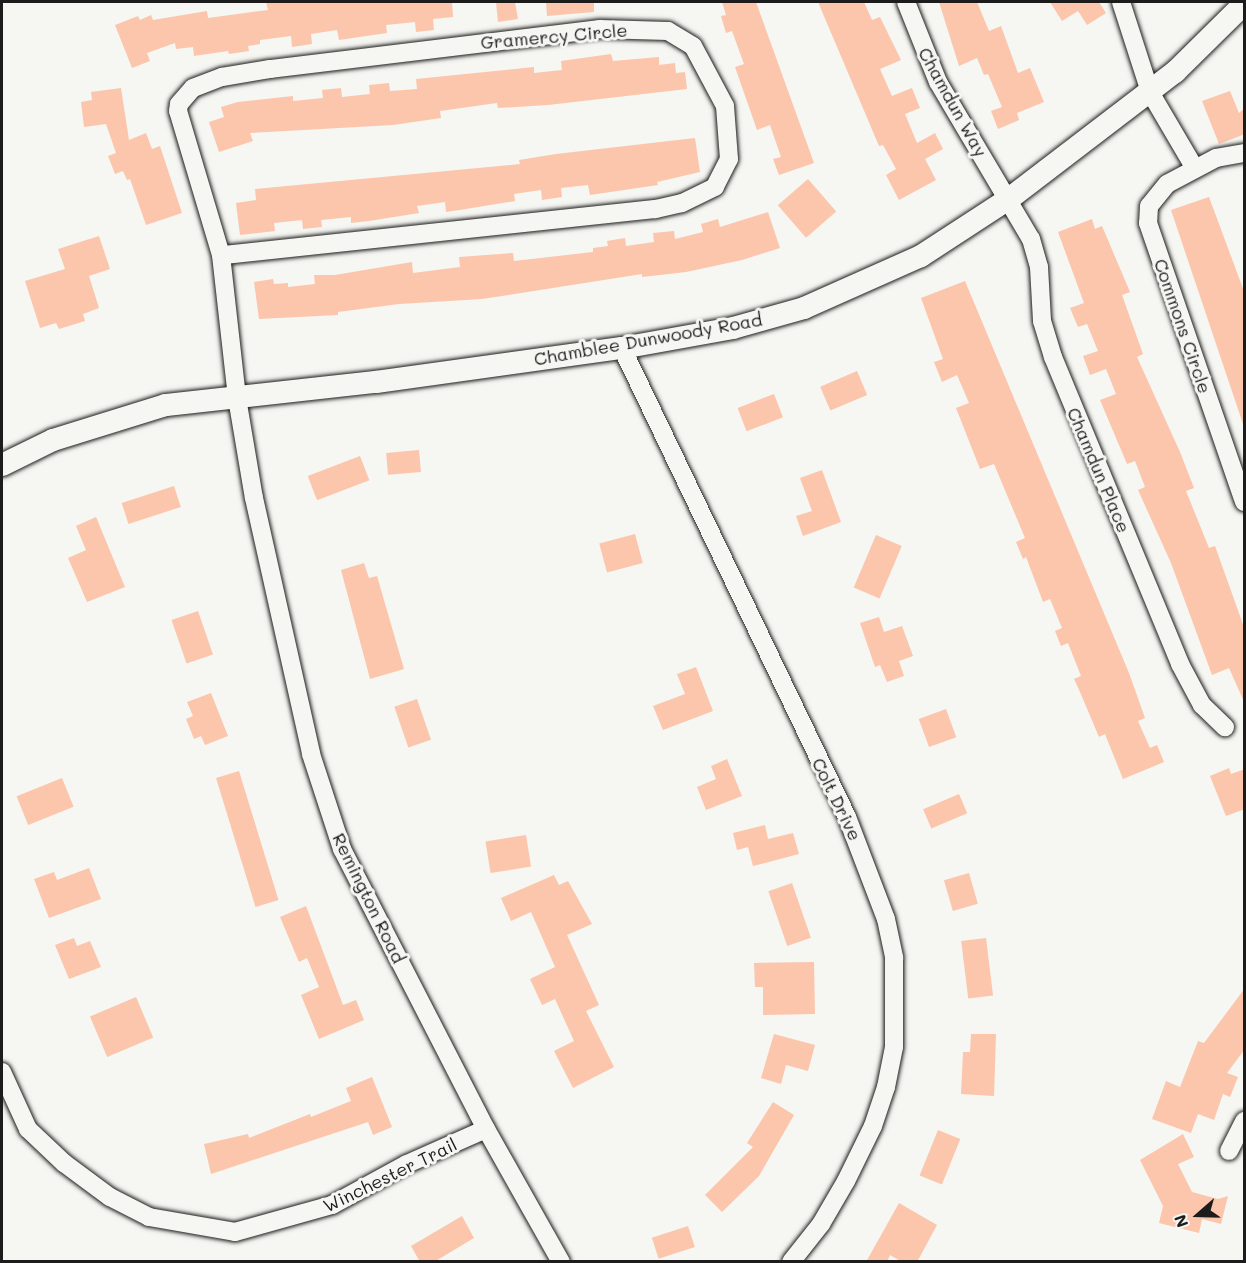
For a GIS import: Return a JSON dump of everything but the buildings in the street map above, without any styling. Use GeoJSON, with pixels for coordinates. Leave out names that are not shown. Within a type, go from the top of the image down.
{"type":"FeatureCollection","features":[{"type":"Feature","properties":{"kind":"street","name":"Chamdun Way"},"geometry":{"type":"LineString","coordinates":[[906,2],[938,82],[1010,198]]}},
{"type":"Feature","properties":{"kind":"street"},"geometry":{"type":"LineString","coordinates":[[1120,2],[1150,92],[1194,167]]}},
{"type":"Feature","properties":{"kind":"street","name":"Chamblee Dunwoody Road"},"geometry":{"type":"LineString","coordinates":[[2,465],[53,440],[115,418],[166,405],[237,398],[622,348],[733,328],[804,308],[921,256],[1010,198],[1150,92],[1245,4]]}},
{"type":"Feature","properties":{"kind":"street","name":"Gramercy Circle"},"geometry":{"type":"LineString","coordinates":[[221,255],[655,209],[704,193],[730,175],[724,106],[705,64],[685,30],[600,29],[475,42],[222,77],[178,94],[181,127],[221,255],[237,398]]}},
{"type":"Feature","properties":{"kind":"street","name":"Commons Circle"},"geometry":{"type":"LineString","coordinates":[[1245,153],[1194,167],[1157,195],[1149,206],[1148,223],[1245,502]]}},
{"type":"Feature","properties":{"kind":"street","name":"Chamdun Place"},"geometry":{"type":"LineString","coordinates":[[1010,198],[1031,239],[1039,267],[1042,321],[1083,433],[1193,692],[1225,727]]}},
{"type":"Feature","properties":{"kind":"street","name":"Colt Drive"},"geometry":{"type":"LineString","coordinates":[[622,348],[847,817],[883,909],[892,948],[895,1027],[886,1087],[873,1126],[846,1180],[820,1224],[791,1262]]}},
{"type":"Feature","properties":{"kind":"street","name":"Remington Road"},"geometry":{"type":"LineString","coordinates":[[237,398],[254,498],[309,743],[342,849],[486,1129],[561,1262]]}},
{"type":"Feature","properties":{"kind":"street","name":"Winchester Trail"},"geometry":{"type":"LineString","coordinates":[[2,1072],[28,1129],[64,1163],[110,1197],[149,1217],[235,1232],[332,1205],[407,1164],[486,1129]]}},
{"type":"Feature","properties":{"kind":"street"},"geometry":{"type":"LineString","coordinates":[[1229,1151],[1245,1121]]}}]}
